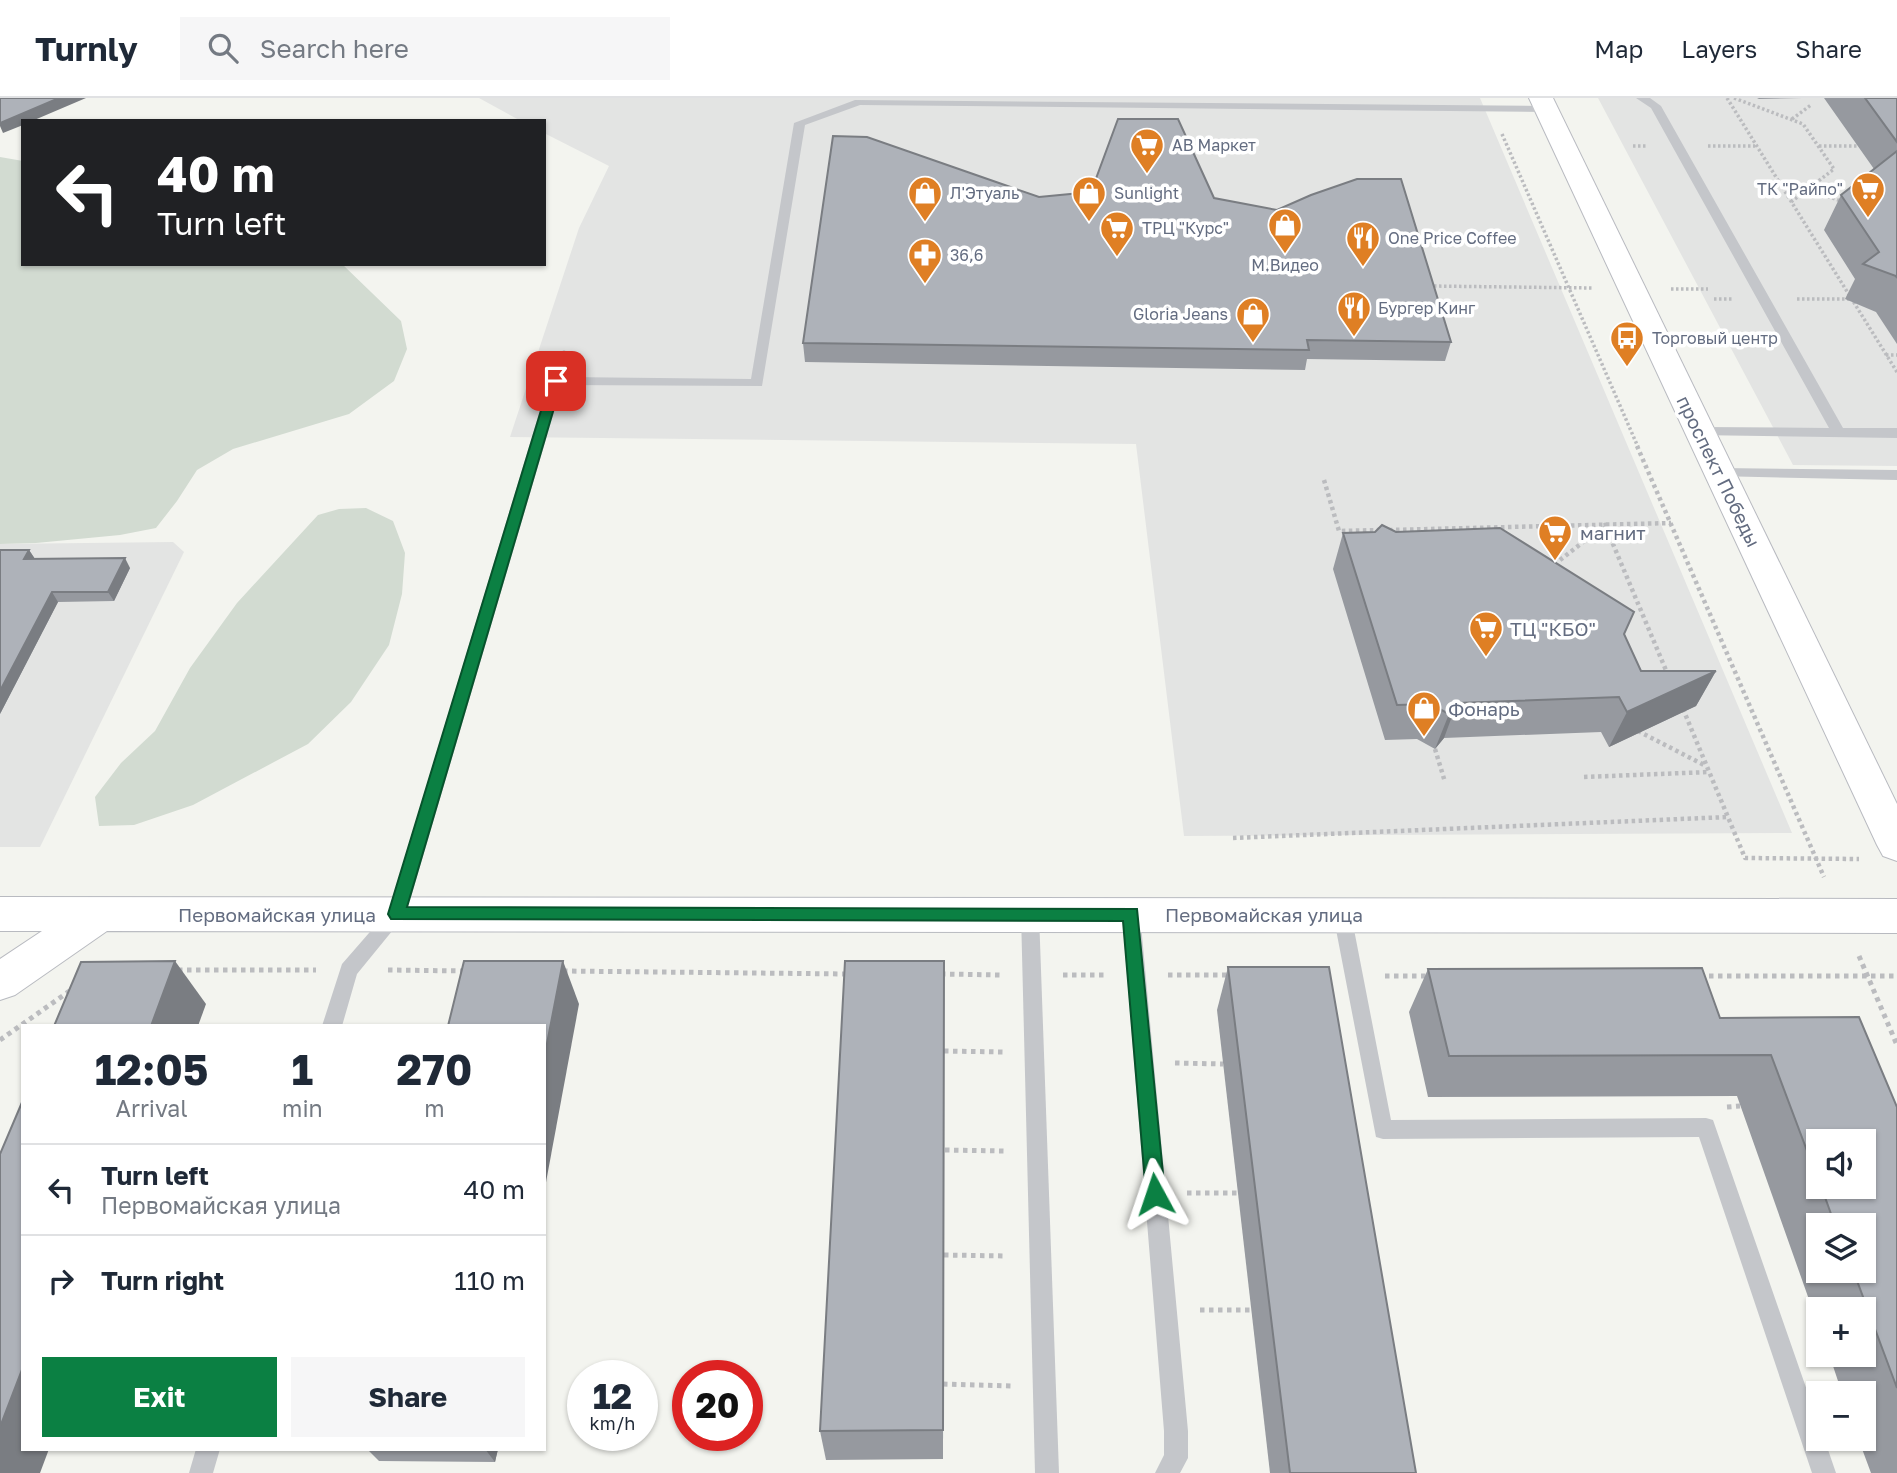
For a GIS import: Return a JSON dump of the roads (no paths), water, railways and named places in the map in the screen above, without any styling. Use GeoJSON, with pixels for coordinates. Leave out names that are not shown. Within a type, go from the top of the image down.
{"type":"FeatureCollection","features":[{"type":"Feature","properties":{"kind":"main road","name":"проспект Победы"},"geometry":{"type":"LineString","coordinates":[[1543,103],[1897,845]]}},
{"type":"Feature","properties":{"kind":"main road","name":"Первомайская улица"},"geometry":{"type":"LineString","coordinates":[[0,914],[1897,916]]}},
{"type":"Feature","properties":{"kind":"main road"},"geometry":{"type":"LineString","coordinates":[[0,982],[100,914]]}},
{"type":"Feature","properties":{"kind":"lane"},"geometry":{"type":"LineString","coordinates":[[1642,98],[1655,106],[1839,433]]}},
{"type":"Feature","properties":{"kind":"lane"},"geometry":{"type":"LineString","coordinates":[[556,381],[757,383],[800,123],[859,102],[1490,108],[1543,103]]}},
{"type":"Feature","properties":{"kind":"lane"},"geometry":{"type":"LineString","coordinates":[[333,1024],[349,970],[397,914],[564,355]]}},
{"type":"Feature","properties":{"kind":"lane"},"geometry":{"type":"LineString","coordinates":[[1700,432],[1897,433]]}},
{"type":"Feature","properties":{"kind":"lane"},"geometry":{"type":"LineString","coordinates":[[1720,473],[1897,475]]}},
{"type":"Feature","properties":{"kind":"lane"},"geometry":{"type":"LineString","coordinates":[[1030,914],[1047,1473]]}},
{"type":"Feature","properties":{"kind":"lane"},"geometry":{"type":"LineString","coordinates":[[1131,914],[1176,1430],[1176,1458],[1167,1473]]}},
{"type":"Feature","properties":{"kind":"lane"},"geometry":{"type":"LineString","coordinates":[[1342,914],[1382,1130],[1706,1127],[1824,1473]]}},
{"type":"Feature","properties":{"kind":"lane"},"geometry":{"type":"LineString","coordinates":[[201,1473],[207,1451]]}},
{"type":"Feature","properties":{"kind":"place","name":"АВ Маркет"},"geometry":{"type":"Point","coordinates":[1147,175]}},
{"type":"Feature","properties":{"kind":"place","name":"ТК \"Райпо\""},"geometry":{"type":"Point","coordinates":[1868,219]}},
{"type":"Feature","properties":{"kind":"place","name":"Л'Этуаль"},"geometry":{"type":"Point","coordinates":[925,223]}},
{"type":"Feature","properties":{"kind":"place","name":"Sunlight"},"geometry":{"type":"Point","coordinates":[1089,223]}},
{"type":"Feature","properties":{"kind":"place","name":"М.Видео"},"geometry":{"type":"Point","coordinates":[1285,255]}},
{"type":"Feature","properties":{"kind":"place","name":"ТРЦ \"Курс\""},"geometry":{"type":"Point","coordinates":[1117,258]}},
{"type":"Feature","properties":{"kind":"place","name":"One Price Coffee"},"geometry":{"type":"Point","coordinates":[1363,268]}},
{"type":"Feature","properties":{"kind":"place","name":"36,6"},"geometry":{"type":"Point","coordinates":[925,285]}},
{"type":"Feature","properties":{"kind":"place","name":"Бургер Кинг"},"geometry":{"type":"Point","coordinates":[1354,338]}},
{"type":"Feature","properties":{"kind":"place","name":"Gloria Jeans"},"geometry":{"type":"Point","coordinates":[1253,344]}},
{"type":"Feature","properties":{"kind":"place","name":"Торговый центр"},"geometry":{"type":"Point","coordinates":[1627,368]}},
{"type":"Feature","properties":{"kind":"place","name":"магнит"},"geometry":{"type":"Point","coordinates":[1555,562]}},
{"type":"Feature","properties":{"kind":"place","name":"ТЦ \"КБО\""},"geometry":{"type":"Point","coordinates":[1486,658]}},
{"type":"Feature","properties":{"kind":"place","name":"Фонарь"},"geometry":{"type":"Point","coordinates":[1424,738]}}]}
